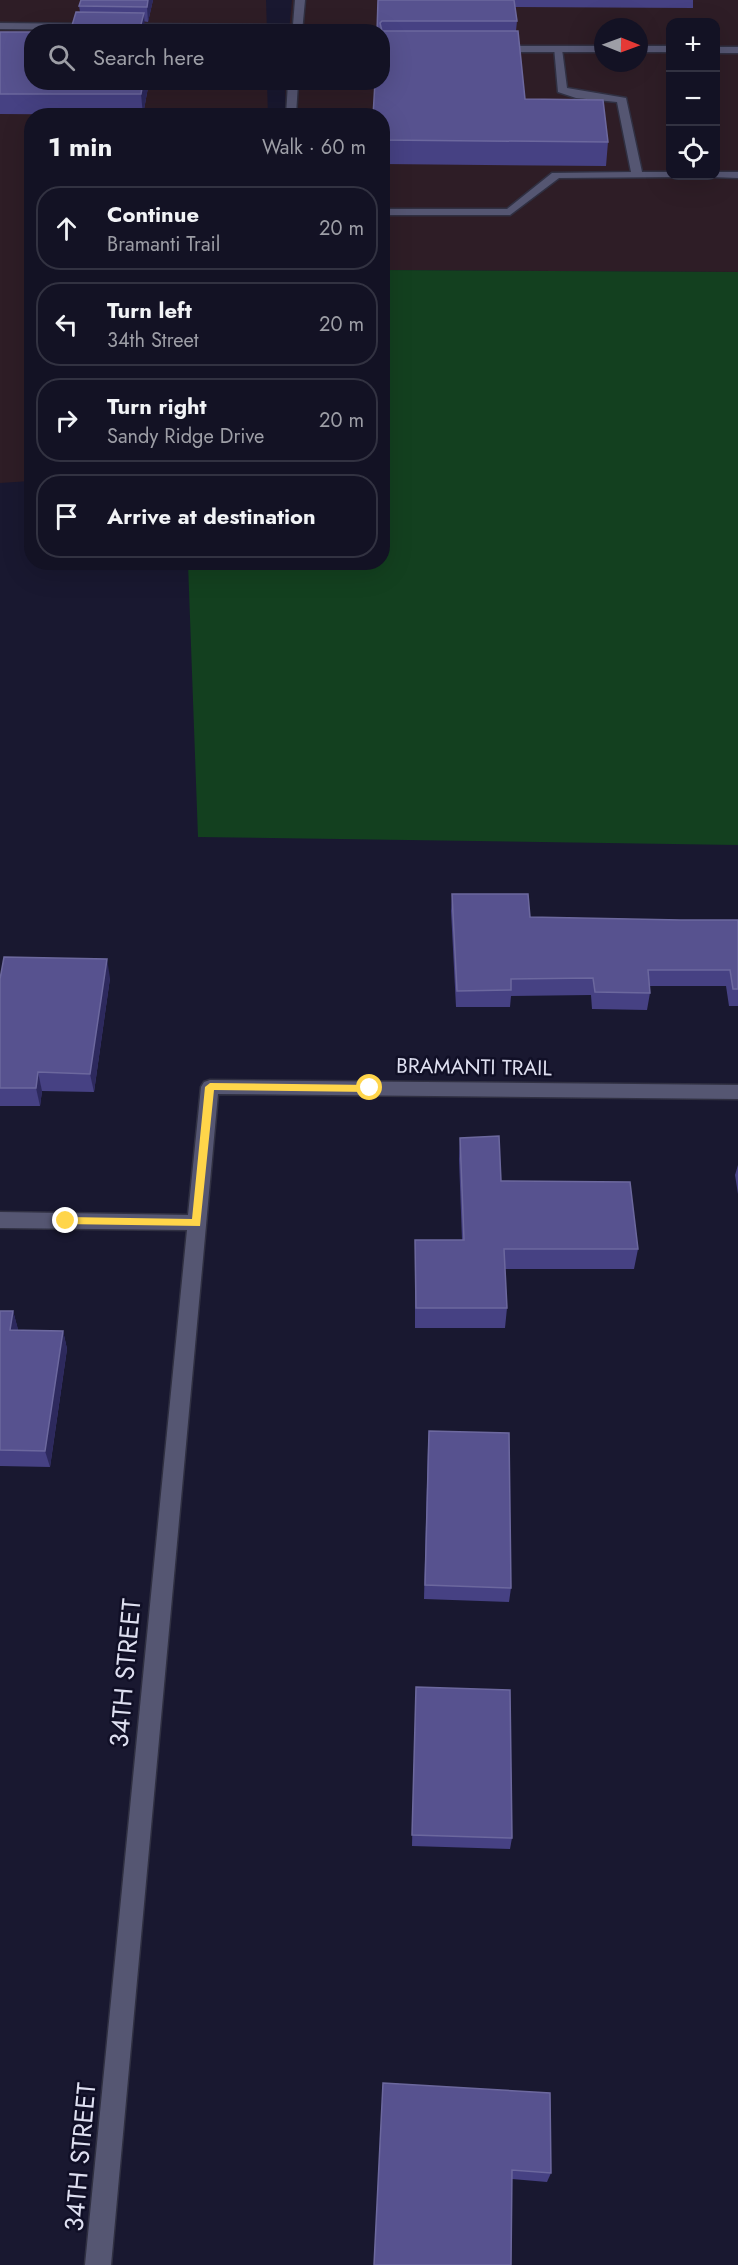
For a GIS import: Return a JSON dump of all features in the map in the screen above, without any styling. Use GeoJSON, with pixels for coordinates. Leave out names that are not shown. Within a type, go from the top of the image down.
{"type":"FeatureCollection","features":[{"type":"Feature","properties":{"kind":"street"},"geometry":{"type":"LineString","coordinates":[[298,24],[300,0]]}},
{"type":"Feature","properties":{"kind":"street"},"geometry":{"type":"LineString","coordinates":[[0,26],[24,26]]}},
{"type":"Feature","properties":{"kind":"street"},"geometry":{"type":"LineString","coordinates":[[487,49],[594,49]]}},
{"type":"Feature","properties":{"kind":"street"},"geometry":{"type":"LineString","coordinates":[[557,49],[562,90],[570,94],[610,96],[622,100],[637,175]]}},
{"type":"Feature","properties":{"kind":"street"},"geometry":{"type":"LineString","coordinates":[[648,49],[666,49]]}},
{"type":"Feature","properties":{"kind":"street"},"geometry":{"type":"LineString","coordinates":[[720,50],[738,50]]}},
{"type":"Feature","properties":{"kind":"street"},"geometry":{"type":"LineString","coordinates":[[291,108],[293,90]]}},
{"type":"Feature","properties":{"kind":"street"},"geometry":{"type":"LineString","coordinates":[[390,213],[510,212],[556,175],[666,175]]}},
{"type":"Feature","properties":{"kind":"street"},"geometry":{"type":"LineString","coordinates":[[720,175],[738,176]]}},
{"type":"Feature","properties":{"kind":"street","name":"BRAMANTI TRAIL"},"geometry":{"type":"LineString","coordinates":[[210,1087],[738,1092]]}},
{"type":"Feature","properties":{"kind":"street","name":"34TH STREET"},"geometry":{"type":"LineString","coordinates":[[98,2265],[210,1087]]}},
{"type":"Feature","properties":{"kind":"street"},"geometry":{"type":"LineString","coordinates":[[0,1220],[196,1223]]}},
{"type":"Feature","properties":{"kind":"shaded area"},"geometry":{"type":"Polygon","coordinates":[[[0,0],[266,0],[267,24],[24,24],[24,90],[267,90],[268,108],[24,108],[24,481],[0,483],[0,0]]]}},
{"type":"Feature","properties":{"kind":"shaded area"},"geometry":{"type":"Polygon","coordinates":[[[292,0],[738,0],[738,272],[390,270],[390,108],[286,108],[285,90],[390,90],[390,24],[290,24],[292,0]]]}},
{"type":"Feature","properties":{"kind":"green space"},"geometry":{"type":"Polygon","coordinates":[[[390,270],[738,272],[738,845],[198,837],[188,570],[390,570],[390,270]]]}},
{"type":"Feature","properties":{"kind":"building"},"geometry":{"type":"Polygon","coordinates":[[[81,0],[148,0],[147,7],[79,6],[81,0]]]}},
{"type":"Feature","properties":{"kind":"building"},"geometry":{"type":"Polygon","coordinates":[[[378,0],[514,0],[517,21],[382,21],[377,24],[378,0]]]}},
{"type":"Feature","properties":{"kind":"building"},"geometry":{"type":"Polygon","coordinates":[[[76,12],[144,13],[141,24],[72,24],[76,12]]]}},
{"type":"Feature","properties":{"kind":"building"},"geometry":{"type":"Polygon","coordinates":[[[390,31],[518,31],[525,99],[603,100],[608,142],[390,140],[390,108],[373,108],[375,90],[390,90],[390,31]]]}},
{"type":"Feature","properties":{"kind":"building"},"geometry":{"type":"Polygon","coordinates":[[[0,32],[24,32],[24,90],[142,90],[141,94],[0,94],[0,32]]]}},
{"type":"Feature","properties":{"kind":"building"},"geometry":{"type":"Polygon","coordinates":[[[452,894],[528,894],[530,917],[738,920],[738,989],[733,989],[730,970],[648,970],[650,993],[595,992],[593,978],[511,979],[511,990],[457,991],[452,894]]]}},
{"type":"Feature","properties":{"kind":"building"},"geometry":{"type":"Polygon","coordinates":[[[4,957],[107,959],[90,1074],[38,1072],[36,1088],[0,1088],[0,979],[4,957]]]}},
{"type":"Feature","properties":{"kind":"building"},"geometry":{"type":"Polygon","coordinates":[[[499,1136],[501,1181],[630,1182],[638,1249],[504,1249],[507,1308],[416,1308],[415,1240],[464,1240],[460,1138],[499,1136]]]}},
{"type":"Feature","properties":{"kind":"building"},"geometry":{"type":"Polygon","coordinates":[[[0,1311],[13,1311],[10,1330],[63,1331],[45,1451],[0,1450],[0,1311]]]}},
{"type":"Feature","properties":{"kind":"building"},"geometry":{"type":"Polygon","coordinates":[[[429,1431],[509,1433],[511,1588],[425,1585],[429,1431]]]}},
{"type":"Feature","properties":{"kind":"building"},"geometry":{"type":"Polygon","coordinates":[[[416,1687],[510,1690],[512,1838],[412,1835],[416,1687]]]}},
{"type":"Feature","properties":{"kind":"building"},"geometry":{"type":"Polygon","coordinates":[[[383,2083],[550,2093],[551,2173],[512,2170],[511,2265],[374,2265],[383,2083]]]}},
{"type":"Feature","properties":{"kind":"route"},"geometry":{"type":"LineString","coordinates":[[66,1221],[196,1223],[210,1087],[370,1088]]}}]}
